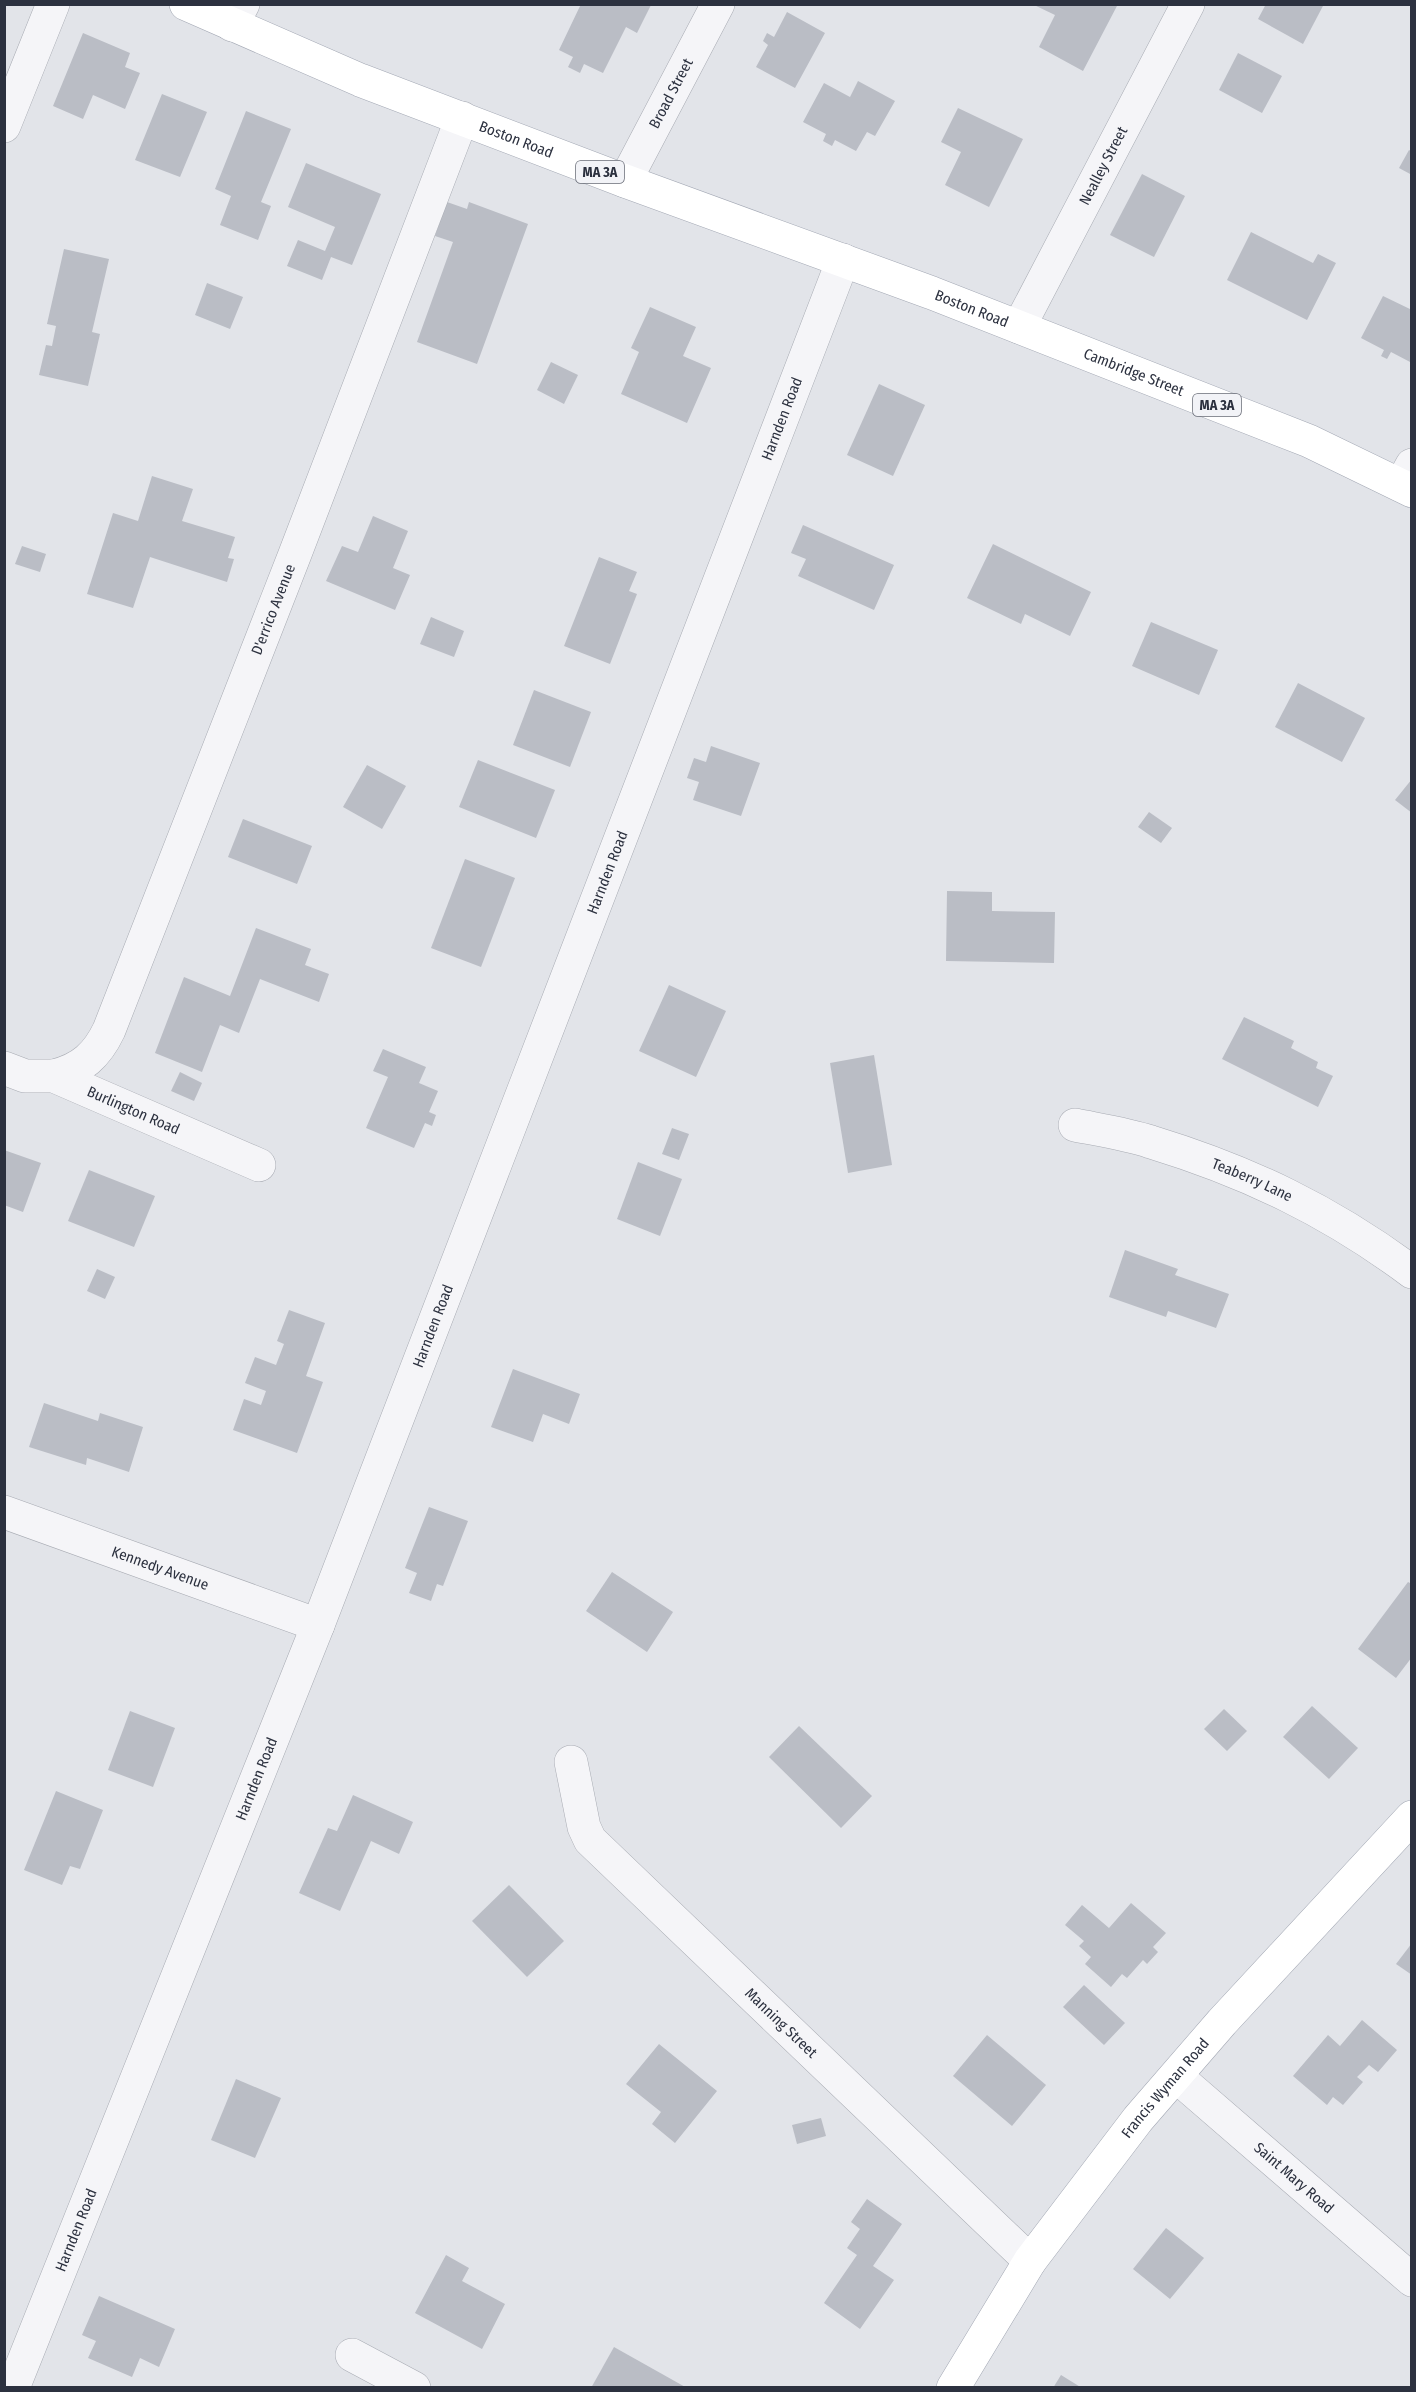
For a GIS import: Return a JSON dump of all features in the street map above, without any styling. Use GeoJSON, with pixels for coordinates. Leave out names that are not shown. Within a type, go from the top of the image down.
{"type":"FeatureCollection","features":[{"type":"Feature","properties":{"kind":"main road","name":"Boston Road"},"geometry":{"type":"LineString","coordinates":[[186,4],[238,15],[360,80],[1019,327]]}},
{"type":"Feature","properties":{"kind":"main road","name":"Cambridge Street"},"geometry":{"type":"LineString","coordinates":[[1019,327],[1408,480]]}},
{"type":"Feature","properties":{"kind":"main road","name":"Francis Wyman Road"},"geometry":{"type":"LineString","coordinates":[[953,2388],[1030,2260],[1113,2151],[1222,2022],[1412,1817]]}},
{"type":"Feature","properties":{"kind":"street"},"geometry":{"type":"LineString","coordinates":[[4,126],[53,4]]}},
{"type":"Feature","properties":{"kind":"street","name":"Broad Street"},"geometry":{"type":"LineString","coordinates":[[625,181],[718,4]]}},
{"type":"Feature","properties":{"kind":"street","name":"Nealley Street"},"geometry":{"type":"LineString","coordinates":[[1019,327],[1188,4]]}},
{"type":"Feature","properties":{"kind":"street","name":"D'errico Avenue"},"geometry":{"type":"LineString","coordinates":[[54,1076],[77,1069],[89,1060],[101,1046],[109,1030],[462,118]]}},
{"type":"Feature","properties":{"kind":"street","name":"Harnden Road"},"geometry":{"type":"LineString","coordinates":[[13,2388],[318,1625],[843,260]]}},
{"type":"Feature","properties":{"kind":"street","name":"Burlington Road"},"geometry":{"type":"LineString","coordinates":[[4,1068],[25,1076],[39,1078],[54,1076],[259,1165]]}},
{"type":"Feature","properties":{"kind":"street","name":"Teaberry Lane"},"geometry":{"type":"LineString","coordinates":[[1075,1125],[1149,1141],[1260,1181],[1330,1216],[1412,1272]]}},
{"type":"Feature","properties":{"kind":"street","name":"Kennedy Avenue"},"geometry":{"type":"LineString","coordinates":[[4,1512],[318,1625]]}},
{"type":"Feature","properties":{"kind":"street","name":"Manning Street"},"geometry":{"type":"LineString","coordinates":[[571,1761],[584,1827],[590,1840],[1030,2260]]}},
{"type":"Feature","properties":{"kind":"street","name":"Saint Mary Road"},"geometry":{"type":"LineString","coordinates":[[1176,2076],[1412,2280]]}},
{"type":"Feature","properties":{"kind":"street"},"geometry":{"type":"LineString","coordinates":[[352,2355],[414,2388]]}},
{"type":"Feature","properties":{"kind":"building"},"geometry":{"type":"Polygon","coordinates":[[[581,4],[651,5],[637,33],[626,27],[603,73],[584,64],[580,73],[568,67],[573,57],[559,50],[581,4]]]}},
{"type":"Feature","properties":{"kind":"building"},"geometry":{"type":"Polygon","coordinates":[[[1032,4],[1118,4],[1083,71],[1039,47],[1055,15],[1032,4]]]}},
{"type":"Feature","properties":{"kind":"building"},"geometry":{"type":"Polygon","coordinates":[[[1266,4],[1324,4],[1303,44],[1258,19],[1266,4]]]}},
{"type":"Feature","properties":{"kind":"building"},"geometry":{"type":"Polygon","coordinates":[[[787,12],[825,33],[795,88],[756,67],[768,45],[763,41],[767,33],[774,37],[787,12]]]}},
{"type":"Feature","properties":{"kind":"building"},"geometry":{"type":"Polygon","coordinates":[[[83,33],[130,53],[125,67],[140,73],[125,109],[93,95],[83,119],[53,106],[83,33]]]}},
{"type":"Feature","properties":{"kind":"building"},"geometry":{"type":"Polygon","coordinates":[[[1238,53],[1282,76],[1262,113],[1219,90],[1238,53]]]}},
{"type":"Feature","properties":{"kind":"building"},"geometry":{"type":"Polygon","coordinates":[[[858,81],[895,101],[875,136],[867,132],[856,151],[835,140],[832,146],[823,141],[826,134],[803,122],[824,83],[850,97],[858,81]]]}},
{"type":"Feature","properties":{"kind":"building"},"geometry":{"type":"Polygon","coordinates":[[[162,94],[207,112],[180,177],[135,160],[162,94]]]}},
{"type":"Feature","properties":{"kind":"building"},"geometry":{"type":"Polygon","coordinates":[[[958,108],[1023,139],[989,207],[945,185],[961,152],[941,142],[958,108]]]}},
{"type":"Feature","properties":{"kind":"building"},"geometry":{"type":"Polygon","coordinates":[[[246,111],[291,129],[261,202],[271,206],[258,240],[220,225],[231,196],[215,189],[246,111]]]}},
{"type":"Feature","properties":{"kind":"building"},"geometry":{"type":"Polygon","coordinates":[[[1409,150],[1412,152],[1412,175],[1399,168],[1409,150]]]}},
{"type":"Feature","properties":{"kind":"building"},"geometry":{"type":"Polygon","coordinates":[[[306,163],[381,194],[352,265],[331,257],[322,280],[287,266],[298,240],[325,251],[335,227],[288,207],[306,163]]]}},
{"type":"Feature","properties":{"kind":"building"},"geometry":{"type":"Polygon","coordinates":[[[1142,174],[1185,196],[1154,257],[1110,235],[1142,174]]]}},
{"type":"Feature","properties":{"kind":"building"},"geometry":{"type":"Polygon","coordinates":[[[447,202],[467,209],[469,202],[528,224],[477,364],[417,342],[453,242],[435,236],[447,202]]]}},
{"type":"Feature","properties":{"kind":"building"},"geometry":{"type":"Polygon","coordinates":[[[1251,232],[1313,263],[1318,254],[1336,263],[1307,320],[1227,280],[1251,232]]]}},
{"type":"Feature","properties":{"kind":"building"},"geometry":{"type":"Polygon","coordinates":[[[64,249],[109,259],[92,332],[100,334],[88,386],[39,375],[46,345],[52,346],[56,326],[47,324],[64,249]]]}},
{"type":"Feature","properties":{"kind":"building"},"geometry":{"type":"Polygon","coordinates":[[[207,283],[243,297],[230,329],[195,315],[207,283]]]}},
{"type":"Feature","properties":{"kind":"building"},"geometry":{"type":"Polygon","coordinates":[[[1383,296],[1412,310],[1412,363],[1391,352],[1387,359],[1381,356],[1384,350],[1361,338],[1383,296]]]}},
{"type":"Feature","properties":{"kind":"building"},"geometry":{"type":"Polygon","coordinates":[[[650,307],[696,327],[683,356],[711,368],[687,423],[621,394],[639,352],[631,348],[650,307]]]}},
{"type":"Feature","properties":{"kind":"building"},"geometry":{"type":"Polygon","coordinates":[[[551,362],[578,375],[564,404],[537,390],[551,362]]]}},
{"type":"Feature","properties":{"kind":"building"},"geometry":{"type":"Polygon","coordinates":[[[879,384],[925,405],[893,476],[847,455],[879,384]]]}},
{"type":"Feature","properties":{"kind":"building"},"geometry":{"type":"Polygon","coordinates":[[[152,476],[193,489],[182,521],[235,537],[228,558],[234,559],[227,582],[150,557],[133,608],[87,594],[113,513],[138,521],[152,476]]]}},
{"type":"Feature","properties":{"kind":"building"},"geometry":{"type":"Polygon","coordinates":[[[373,516],[408,531],[393,568],[410,575],[395,610],[326,581],[342,546],[358,552],[373,516]]]}},
{"type":"Feature","properties":{"kind":"building"},"geometry":{"type":"Polygon","coordinates":[[[803,525],[894,565],[874,610],[798,576],[806,559],[791,553],[803,525]]]}},
{"type":"Feature","properties":{"kind":"building"},"geometry":{"type":"Polygon","coordinates":[[[993,544],[1091,592],[1070,636],[1025,614],[1021,624],[967,598],[993,544]]]}},
{"type":"Feature","properties":{"kind":"building"},"geometry":{"type":"Polygon","coordinates":[[[22,546],[46,554],[40,572],[15,564],[22,546]]]}},
{"type":"Feature","properties":{"kind":"building"},"geometry":{"type":"Polygon","coordinates":[[[599,557],[637,572],[629,591],[637,594],[610,664],[564,646],[599,557]]]}},
{"type":"Feature","properties":{"kind":"building"},"geometry":{"type":"Polygon","coordinates":[[[431,617],[464,631],[454,657],[420,644],[431,617]]]}},
{"type":"Feature","properties":{"kind":"building"},"geometry":{"type":"Polygon","coordinates":[[[1151,622],[1218,650],[1199,695],[1132,666],[1151,622]]]}},
{"type":"Feature","properties":{"kind":"building"},"geometry":{"type":"Polygon","coordinates":[[[1298,683],[1365,718],[1342,762],[1275,727],[1298,683]]]}},
{"type":"Feature","properties":{"kind":"building"},"geometry":{"type":"Polygon","coordinates":[[[534,690],[591,712],[570,767],[513,745],[534,690]]]}},
{"type":"Feature","properties":{"kind":"building"},"geometry":{"type":"Polygon","coordinates":[[[711,746],[760,763],[741,816],[693,800],[699,782],[687,778],[694,758],[706,762],[711,746]]]}},
{"type":"Feature","properties":{"kind":"building"},"geometry":{"type":"Polygon","coordinates":[[[478,760],[555,790],[536,838],[459,807],[478,760]]]}},
{"type":"Feature","properties":{"kind":"building"},"geometry":{"type":"Polygon","coordinates":[[[367,765],[406,786],[382,829],[343,807],[367,765]]]}},
{"type":"Feature","properties":{"kind":"building"},"geometry":{"type":"Polygon","coordinates":[[[1412,779],[1412,813],[1395,800],[1412,779]]]}},
{"type":"Feature","properties":{"kind":"building"},"geometry":{"type":"Polygon","coordinates":[[[1149,812],[1172,828],[1161,843],[1138,827],[1149,812]]]}},
{"type":"Feature","properties":{"kind":"building"},"geometry":{"type":"Polygon","coordinates":[[[243,819],[312,846],[297,884],[228,857],[243,819]]]}},
{"type":"Feature","properties":{"kind":"building"},"geometry":{"type":"Polygon","coordinates":[[[465,859],[515,878],[481,967],[431,948],[465,859]]]}},
{"type":"Feature","properties":{"kind":"building"},"geometry":{"type":"Polygon","coordinates":[[[947,891],[992,892],[992,911],[1055,912],[1054,963],[946,961],[947,891]]]}},
{"type":"Feature","properties":{"kind":"building"},"geometry":{"type":"Polygon","coordinates":[[[256,928],[311,949],[305,965],[329,974],[319,1002],[260,979],[239,1033],[220,1025],[202,1072],[155,1053],[184,977],[230,996],[256,928]]]}},
{"type":"Feature","properties":{"kind":"building"},"geometry":{"type":"Polygon","coordinates":[[[669,985],[726,1011],[696,1077],[639,1051],[669,985]]]}},
{"type":"Feature","properties":{"kind":"building"},"geometry":{"type":"Polygon","coordinates":[[[1244,1017],[1294,1041],[1291,1048],[1318,1062],[1316,1068],[1333,1076],[1318,1107],[1222,1059],[1244,1017]]]}},
{"type":"Feature","properties":{"kind":"building"},"geometry":{"type":"Polygon","coordinates":[[[383,1049],[426,1067],[419,1083],[438,1091],[429,1112],[436,1115],[432,1126],[425,1123],[414,1148],[366,1128],[388,1077],[373,1071],[383,1049]]]}},
{"type":"Feature","properties":{"kind":"building"},"geometry":{"type":"Polygon","coordinates":[[[874,1055],[892,1165],[848,1173],[830,1063],[874,1055]]]}},
{"type":"Feature","properties":{"kind":"building"},"geometry":{"type":"Polygon","coordinates":[[[180,1072],[202,1083],[194,1101],[171,1091],[180,1072]]]}},
{"type":"Feature","properties":{"kind":"building"},"geometry":{"type":"Polygon","coordinates":[[[672,1128],[689,1134],[679,1160],[662,1154],[672,1128]]]}},
{"type":"Feature","properties":{"kind":"building"},"geometry":{"type":"Polygon","coordinates":[[[4,1150],[41,1163],[23,1212],[4,1205],[4,1150]]]}},
{"type":"Feature","properties":{"kind":"building"},"geometry":{"type":"Polygon","coordinates":[[[638,1162],[682,1179],[660,1236],[617,1219],[638,1162]]]}},
{"type":"Feature","properties":{"kind":"building"},"geometry":{"type":"Polygon","coordinates":[[[89,1170],[155,1196],[134,1247],[68,1221],[89,1170]]]}},
{"type":"Feature","properties":{"kind":"building"},"geometry":{"type":"Polygon","coordinates":[[[1125,1250],[1178,1269],[1175,1275],[1229,1294],[1216,1328],[1168,1311],[1166,1317],[1109,1297],[1125,1250]]]}},
{"type":"Feature","properties":{"kind":"building"},"geometry":{"type":"Polygon","coordinates":[[[97,1269],[115,1277],[105,1299],[87,1291],[97,1269]]]}},
{"type":"Feature","properties":{"kind":"building"},"geometry":{"type":"Polygon","coordinates":[[[289,1310],[325,1323],[306,1376],[323,1382],[297,1453],[233,1430],[244,1399],[261,1405],[266,1391],[245,1383],[255,1357],[276,1365],[284,1344],[277,1341],[289,1310]]]}},
{"type":"Feature","properties":{"kind":"building"},"geometry":{"type":"Polygon","coordinates":[[[513,1369],[580,1394],[569,1424],[543,1414],[533,1442],[491,1427],[513,1369]]]}},
{"type":"Feature","properties":{"kind":"building"},"geometry":{"type":"Polygon","coordinates":[[[44,1403],[98,1421],[100,1413],[143,1427],[129,1472],[87,1458],[86,1465],[29,1447],[44,1403]]]}},
{"type":"Feature","properties":{"kind":"building"},"geometry":{"type":"Polygon","coordinates":[[[429,1507],[468,1521],[443,1586],[437,1584],[431,1601],[409,1593],[417,1573],[405,1568],[429,1507]]]}},
{"type":"Feature","properties":{"kind":"building"},"geometry":{"type":"Polygon","coordinates":[[[612,1572],[673,1612],[647,1652],[586,1611],[612,1572]]]}},
{"type":"Feature","properties":{"kind":"building"},"geometry":{"type":"Polygon","coordinates":[[[1408,1582],[1412,1584],[1412,1657],[1396,1678],[1358,1649],[1408,1582]]]}},
{"type":"Feature","properties":{"kind":"building"},"geometry":{"type":"Polygon","coordinates":[[[1312,1706],[1358,1748],[1329,1779],[1283,1737],[1312,1706]]]}},
{"type":"Feature","properties":{"kind":"building"},"geometry":{"type":"Polygon","coordinates":[[[1224,1709],[1247,1731],[1227,1751],[1204,1729],[1224,1709]]]}},
{"type":"Feature","properties":{"kind":"building"},"geometry":{"type":"Polygon","coordinates":[[[130,1711],[175,1728],[153,1787],[108,1770],[130,1711]]]}},
{"type":"Feature","properties":{"kind":"building"},"geometry":{"type":"Polygon","coordinates":[[[799,1726],[872,1796],[841,1828],[769,1757],[799,1726]]]}},
{"type":"Feature","properties":{"kind":"building"},"geometry":{"type":"Polygon","coordinates":[[[56,1791],[103,1810],[80,1869],[70,1866],[62,1885],[24,1870],[56,1791]]]}},
{"type":"Feature","properties":{"kind":"building"},"geometry":{"type":"Polygon","coordinates":[[[353,1795],[413,1822],[399,1854],[371,1841],[340,1911],[299,1893],[328,1828],[337,1831],[353,1795]]]}},
{"type":"Feature","properties":{"kind":"building"},"geometry":{"type":"Polygon","coordinates":[[[509,1885],[564,1941],[527,1977],[472,1921],[509,1885]]]}},
{"type":"Feature","properties":{"kind":"building"},"geometry":{"type":"Polygon","coordinates":[[[1131,1903],[1166,1933],[1153,1947],[1158,1952],[1147,1964],[1143,1960],[1127,1978],[1122,1974],[1111,1987],[1085,1964],[1091,1957],[1079,1946],[1084,1941],[1065,1925],[1082,1905],[1109,1928],[1131,1903]]]}},
{"type":"Feature","properties":{"kind":"building"},"geometry":{"type":"Polygon","coordinates":[[[1412,1943],[1412,1975],[1396,1964],[1412,1943]]]}},
{"type":"Feature","properties":{"kind":"building"},"geometry":{"type":"Polygon","coordinates":[[[1084,1985],[1125,2023],[1104,2045],[1063,2007],[1084,1985]]]}},
{"type":"Feature","properties":{"kind":"building"},"geometry":{"type":"Polygon","coordinates":[[[1362,2020],[1397,2050],[1378,2072],[1369,2065],[1357,2077],[1363,2082],[1343,2105],[1333,2097],[1327,2105],[1293,2076],[1328,2035],[1340,2046],[1362,2020]]]}},
{"type":"Feature","properties":{"kind":"building"},"geometry":{"type":"Polygon","coordinates":[[[987,2035],[1046,2085],[1012,2126],[953,2076],[987,2035]]]}},
{"type":"Feature","properties":{"kind":"building"},"geometry":{"type":"Polygon","coordinates":[[[659,2044],[717,2091],[675,2143],[652,2124],[661,2112],[626,2084],[659,2044]]]}},
{"type":"Feature","properties":{"kind":"building"},"geometry":{"type":"Polygon","coordinates":[[[236,2079],[281,2098],[255,2158],[211,2140],[236,2079]]]}},
{"type":"Feature","properties":{"kind":"building"},"geometry":{"type":"Polygon","coordinates":[[[821,2118],[826,2136],[797,2144],[792,2125],[821,2118]]]}},
{"type":"Feature","properties":{"kind":"building"},"geometry":{"type":"Polygon","coordinates":[[[867,2199],[902,2224],[873,2266],[894,2280],[860,2329],[824,2303],[857,2255],[847,2248],[860,2229],[851,2222],[867,2199]]]}},
{"type":"Feature","properties":{"kind":"building"},"geometry":{"type":"Polygon","coordinates":[[[1166,2228],[1204,2258],[1170,2299],[1133,2269],[1166,2228]]]}},
{"type":"Feature","properties":{"kind":"building"},"geometry":{"type":"Polygon","coordinates":[[[446,2255],[469,2268],[462,2281],[505,2304],[482,2349],[415,2313],[446,2255]]]}},
{"type":"Feature","properties":{"kind":"building"},"geometry":{"type":"Polygon","coordinates":[[[99,2296],[175,2329],[159,2367],[140,2358],[132,2377],[88,2358],[96,2341],[82,2335],[99,2296]]]}},
{"type":"Feature","properties":{"kind":"building"},"geometry":{"type":"Polygon","coordinates":[[[614,2347],[687,2388],[591,2388],[614,2347]]]}},
{"type":"Feature","properties":{"kind":"building"},"geometry":{"type":"Polygon","coordinates":[[[1061,2375],[1082,2388],[1053,2388],[1061,2375]]]}}]}
